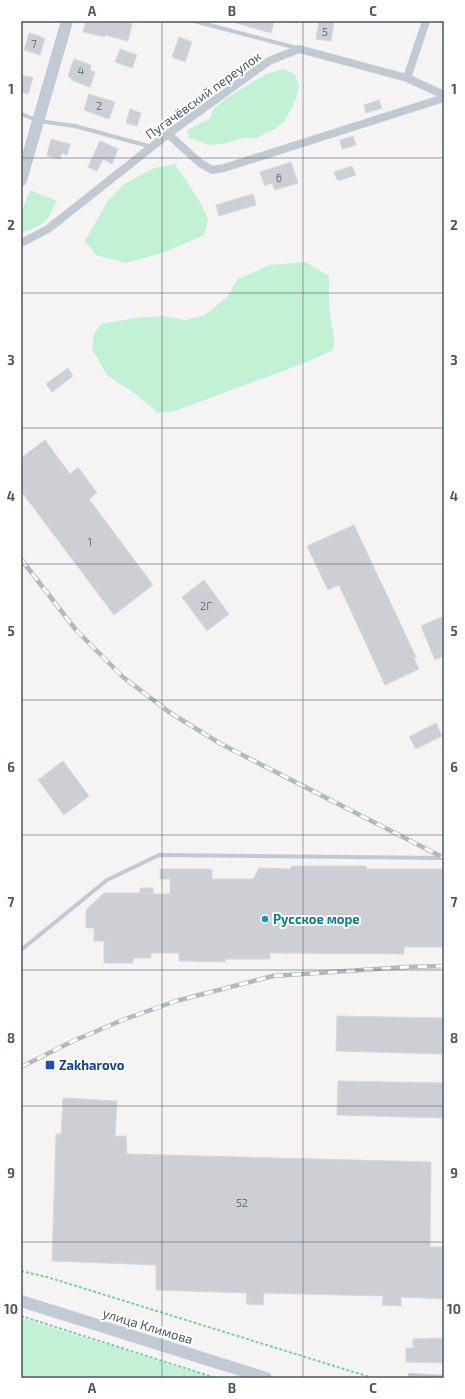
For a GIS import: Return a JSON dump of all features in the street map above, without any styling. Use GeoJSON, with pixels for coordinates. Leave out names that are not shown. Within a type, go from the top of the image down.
{"type":"FeatureCollection","features":[{"type":"Feature","properties":{"kind":"main road"},"geometry":{"type":"LineString","coordinates":[[21,180],[67,21]]}},
{"type":"Feature","properties":{"kind":"main road","name":"улица Климова"},"geometry":{"type":"LineString","coordinates":[[21,1301],[266,1378]]}},
{"type":"Feature","properties":{"kind":"street"},"geometry":{"type":"LineString","coordinates":[[407,78],[426,21]]}},
{"type":"Feature","properties":{"kind":"street"},"geometry":{"type":"LineString","coordinates":[[299,49],[407,78],[444,95]]}},
{"type":"Feature","properties":{"kind":"street","name":"Пугачёвский переулок"},"geometry":{"type":"LineString","coordinates":[[21,243],[48,229],[168,134],[269,61],[299,49]]}},
{"type":"Feature","properties":{"kind":"street"},"geometry":{"type":"LineString","coordinates":[[168,134],[200,163],[212,170],[224,168],[444,98]]}},
{"type":"Feature","properties":{"kind":"lane"},"geometry":{"type":"LineString","coordinates":[[194,21],[299,49]]}},
{"type":"Feature","properties":{"kind":"lane"},"geometry":{"type":"LineString","coordinates":[[21,114],[38,121],[74,126],[152,147]]}},
{"type":"Feature","properties":{"kind":"lane"},"geometry":{"type":"LineString","coordinates":[[21,950],[107,880],[159,855],[444,858]]}},
{"type":"Feature","properties":{"kind":"lane"},"geometry":{"type":"LineString","coordinates":[[410,1375],[444,1377]]}},
{"type":"Feature","properties":{"kind":"path"},"geometry":{"type":"LineString","coordinates":[[21,1271],[47,1277],[373,1378]]}},
{"type":"Feature","properties":{"kind":"path"},"geometry":{"type":"LineString","coordinates":[[21,1316],[216,1378]]}},
{"type":"Feature","properties":{"kind":"green space"},"geometry":{"type":"Polygon","coordinates":[[[284,69],[295,74],[299,86],[296,99],[285,121],[275,129],[256,138],[243,138],[226,143],[209,145],[189,138],[187,130],[210,119],[214,108],[231,95],[266,74],[284,69]]]}},
{"type":"Feature","properties":{"kind":"green space"},"geometry":{"type":"Polygon","coordinates":[[[175,164],[199,200],[208,219],[204,235],[165,252],[126,263],[96,255],[85,241],[107,202],[124,184],[154,168],[175,164]]]}},
{"type":"Feature","properties":{"kind":"green space"},"geometry":{"type":"Polygon","coordinates":[[[30,190],[57,201],[50,215],[42,224],[23,232],[21,231],[21,213],[30,190]]]}},
{"type":"Feature","properties":{"kind":"green space"},"geometry":{"type":"Polygon","coordinates":[[[306,262],[329,276],[329,309],[334,337],[333,350],[307,362],[175,411],[158,413],[137,395],[107,375],[92,349],[94,334],[101,324],[134,318],[161,316],[186,320],[205,315],[227,297],[238,279],[270,265],[306,262]]]}},
{"type":"Feature","properties":{"kind":"green space"},"geometry":{"type":"Polygon","coordinates":[[[21,1318],[214,1378],[21,1378],[21,1318]]]}},
{"type":"Feature","properties":{"kind":"building"},"geometry":{"type":"Polygon","coordinates":[[[86,21],[119,21],[132,24],[128,41],[105,35],[105,37],[83,32],[86,21]]]}},
{"type":"Feature","properties":{"kind":"building"},"geometry":{"type":"Polygon","coordinates":[[[236,21],[274,21],[271,33],[236,23],[236,21]]]}},
{"type":"Feature","properties":{"kind":"building"},"geometry":{"type":"Polygon","coordinates":[[[319,21],[334,21],[331,41],[316,39],[319,21]]]}},
{"type":"Feature","properties":{"kind":"building"},"geometry":{"type":"Polygon","coordinates":[[[29,33],[45,38],[40,55],[24,50],[29,33]]]}},
{"type":"Feature","properties":{"kind":"building"},"geometry":{"type":"Polygon","coordinates":[[[179,37],[192,42],[185,62],[172,57],[179,37]]]}},
{"type":"Feature","properties":{"kind":"building"},"geometry":{"type":"Polygon","coordinates":[[[120,49],[137,55],[132,68],[115,62],[120,49]]]}},
{"type":"Feature","properties":{"kind":"building"},"geometry":{"type":"Polygon","coordinates":[[[74,59],[91,65],[90,70],[95,72],[90,87],[71,80],[72,78],[68,76],[74,59]]]}},
{"type":"Feature","properties":{"kind":"building"},"geometry":{"type":"Polygon","coordinates":[[[21,75],[33,78],[28,94],[21,92],[21,75]]]}},
{"type":"Feature","properties":{"kind":"building"},"geometry":{"type":"Polygon","coordinates":[[[89,94],[115,102],[109,119],[84,110],[89,94]]]}},
{"type":"Feature","properties":{"kind":"building"},"geometry":{"type":"Polygon","coordinates":[[[379,100],[382,108],[366,113],[364,105],[379,100]]]}},
{"type":"Feature","properties":{"kind":"building"},"geometry":{"type":"Polygon","coordinates":[[[130,109],[141,113],[137,126],[126,123],[130,109]]]}},
{"type":"Feature","properties":{"kind":"building"},"geometry":{"type":"Polygon","coordinates":[[[353,136],[356,145],[342,149],[340,140],[353,136]]]}},
{"type":"Feature","properties":{"kind":"building"},"geometry":{"type":"Polygon","coordinates":[[[51,139],[70,144],[67,155],[62,153],[60,159],[47,156],[51,139]]]}},
{"type":"Feature","properties":{"kind":"building"},"geometry":{"type":"Polygon","coordinates":[[[100,141],[118,149],[112,164],[103,159],[97,171],[88,167],[100,141]]]}},
{"type":"Feature","properties":{"kind":"building"},"geometry":{"type":"Polygon","coordinates":[[[291,162],[298,183],[275,190],[272,183],[265,186],[260,172],[291,162]]]}},
{"type":"Feature","properties":{"kind":"building"},"geometry":{"type":"Polygon","coordinates":[[[352,166],[356,175],[338,181],[334,172],[352,166]]]}},
{"type":"Feature","properties":{"kind":"building"},"geometry":{"type":"Polygon","coordinates":[[[253,194],[256,205],[219,216],[216,205],[253,194]]]}},
{"type":"Feature","properties":{"kind":"building"},"geometry":{"type":"Polygon","coordinates":[[[68,368],[73,376],[52,392],[46,384],[68,368]]]}},
{"type":"Feature","properties":{"kind":"building"},"geometry":{"type":"Polygon","coordinates":[[[45,440],[70,474],[78,467],[97,493],[89,499],[153,585],[114,615],[21,491],[21,458],[45,440]]]}},
{"type":"Feature","properties":{"kind":"building"},"geometry":{"type":"Polygon","coordinates":[[[354,525],[416,657],[414,658],[419,669],[385,685],[339,585],[328,590],[307,546],[354,525]]]}},
{"type":"Feature","properties":{"kind":"building"},"geometry":{"type":"Polygon","coordinates":[[[204,580],[229,614],[207,631],[182,597],[204,580]]]}},
{"type":"Feature","properties":{"kind":"building"},"geometry":{"type":"Polygon","coordinates":[[[444,616],[444,656],[435,660],[421,626],[444,616]]]}},
{"type":"Feature","properties":{"kind":"building"},"geometry":{"type":"Polygon","coordinates":[[[436,723],[442,736],[416,749],[409,737],[436,723]]]}},
{"type":"Feature","properties":{"kind":"building"},"geometry":{"type":"Polygon","coordinates":[[[63,761],[89,796],[64,815],[38,780],[63,761]]]}},
{"type":"Feature","properties":{"kind":"building","name":"Русское море"},"geometry":{"type":"Polygon","coordinates":[[[291,866],[366,866],[366,869],[444,869],[444,947],[404,947],[404,954],[270,953],[270,959],[225,959],[225,962],[179,961],[179,953],[151,953],[151,958],[133,958],[133,963],[104,963],[104,941],[94,941],[94,928],[86,928],[86,910],[104,893],[140,893],[140,888],[153,888],[153,894],[170,894],[170,879],[160,879],[160,869],[212,869],[212,879],[253,879],[259,868],[291,869],[291,866]]]}},
{"type":"Feature","properties":{"kind":"building"},"geometry":{"type":"Polygon","coordinates":[[[337,1016],[444,1018],[444,1054],[336,1051],[337,1016]]]}},
{"type":"Feature","properties":{"kind":"building"},"geometry":{"type":"Polygon","coordinates":[[[338,1081],[444,1083],[444,1118],[337,1115],[338,1081]]]}},
{"type":"Feature","properties":{"kind":"building"},"geometry":{"type":"Polygon","coordinates":[[[63,1098],[117,1101],[115,1136],[126,1136],[127,1154],[431,1162],[430,1247],[444,1247],[444,1299],[401,1297],[401,1306],[382,1305],[383,1296],[264,1293],[263,1305],[246,1304],[247,1293],[156,1290],[156,1265],[52,1261],[56,1134],[61,1134],[63,1098]]]}},
{"type":"Feature","properties":{"kind":"building"},"geometry":{"type":"Polygon","coordinates":[[[444,1338],[444,1363],[406,1362],[406,1348],[413,1348],[413,1339],[444,1338]]]}},
{"type":"Feature","properties":{"kind":"railway"},"geometry":{"type":"LineString","coordinates":[[21,559],[76,630],[123,677],[169,712],[221,744],[444,858]]}},
{"type":"Feature","properties":{"kind":"railway"},"geometry":{"type":"LineString","coordinates":[[21,1067],[73,1041],[125,1019],[176,1001],[273,976],[406,967],[444,966]]}},
{"type":"Feature","properties":{"kind":"place","name":"Русское море"},"geometry":{"type":"Point","coordinates":[265,919]}},
{"type":"Feature","properties":{"kind":"place","name":"Zakharovo"},"geometry":{"type":"Point","coordinates":[50,1065]}}]}
